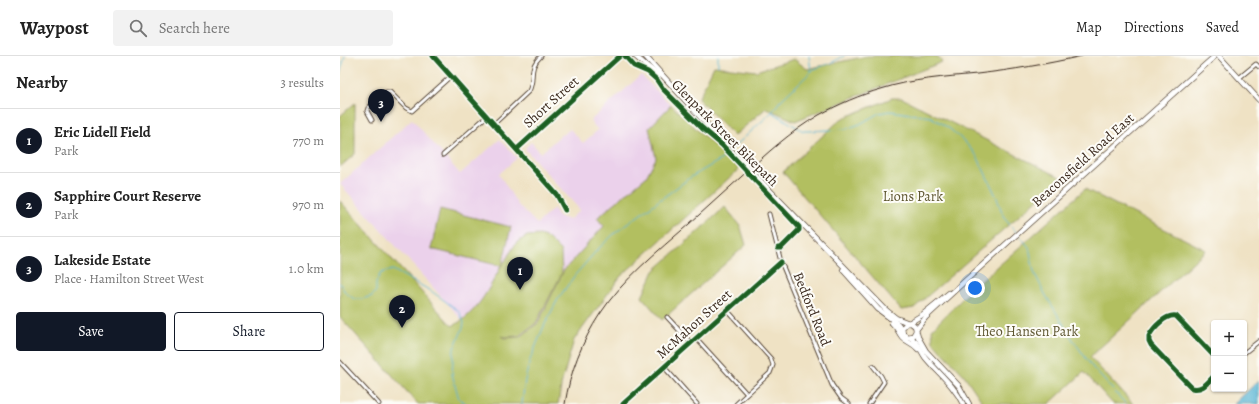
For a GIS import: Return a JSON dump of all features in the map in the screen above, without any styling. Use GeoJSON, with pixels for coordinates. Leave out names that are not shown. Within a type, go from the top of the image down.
{"type":"FeatureCollection","features":[{"type":"Feature","properties":{"kind":"main road","name":"Short Street"},"geometry":{"type":"LineString","coordinates":[[517,149],[620,56]]}},
{"type":"Feature","properties":{"kind":"main road"},"geometry":{"type":"LineString","coordinates":[[634,56],[667,82]]}},
{"type":"Feature","properties":{"kind":"main road"},"geometry":{"type":"LineString","coordinates":[[645,56],[724,143],[889,313],[915,326],[926,351],[959,386],[969,404]]}},
{"type":"Feature","properties":{"kind":"main road","name":"Beaconsfield Road East"},"geometry":{"type":"LineString","coordinates":[[916,331],[926,317],[965,281],[1215,56]]}},
{"type":"Feature","properties":{"kind":"main road"},"geometry":{"type":"LineString","coordinates":[[1219,56],[1259,100]]}},
{"type":"Feature","properties":{"kind":"main road"},"geometry":{"type":"LineString","coordinates":[[827,250],[878,309],[895,326],[903,338],[913,343],[952,385],[963,404]]}},
{"type":"Feature","properties":{"kind":"main road","name":"Beaconsfield Road East"},"geometry":{"type":"LineString","coordinates":[[909,323],[922,315],[965,281]]}},
{"type":"Feature","properties":{"kind":"main road"},"geometry":{"type":"LineString","coordinates":[[878,309],[899,325],[905,336],[916,341],[926,358]]}},
{"type":"Feature","properties":{"kind":"main road"},"geometry":{"type":"LineString","coordinates":[[902,331],[904,326],[909,323]]}},
{"type":"Feature","properties":{"kind":"main road"},"geometry":{"type":"LineString","coordinates":[[909,337],[914,335],[916,331]]}},
{"type":"Feature","properties":{"kind":"street"},"geometry":{"type":"LineString","coordinates":[[433,56],[557,195],[565,210]]}},
{"type":"Feature","properties":{"kind":"street"},"geometry":{"type":"LineString","coordinates":[[494,124],[529,91],[532,85],[533,66],[541,56]]}},
{"type":"Feature","properties":{"kind":"street"},"geometry":{"type":"LineString","coordinates":[[1239,78],[1256,64],[1259,67]]}},
{"type":"Feature","properties":{"kind":"street"},"geometry":{"type":"LineString","coordinates":[[372,120],[367,111],[368,108],[386,92],[394,94],[406,108],[412,111],[451,76]]}},
{"type":"Feature","properties":{"kind":"street"},"geometry":{"type":"LineString","coordinates":[[443,155],[487,116]]}},
{"type":"Feature","properties":{"kind":"street","name":"Bedford Road"},"geometry":{"type":"LineString","coordinates":[[769,214],[781,262],[832,385],[841,398],[849,404]]}},
{"type":"Feature","properties":{"kind":"street","name":"McMahon Street"},"geometry":{"type":"LineString","coordinates":[[623,404],[781,262]]}},
{"type":"Feature","properties":{"kind":"street"},"geometry":{"type":"LineString","coordinates":[[727,310],[771,359],[773,364],[771,373],[736,404]]}},
{"type":"Feature","properties":{"kind":"street"},"geometry":{"type":"LineString","coordinates":[[1211,353],[1175,316],[1167,318],[1149,335],[1151,345],[1191,387],[1196,389],[1202,387],[1211,379]]}},
{"type":"Feature","properties":{"kind":"street"},"geometry":{"type":"LineString","coordinates":[[667,317],[691,343]]}},
{"type":"Feature","properties":{"kind":"street"},"geometry":{"type":"LineString","coordinates":[[696,338],[747,394]]}},
{"type":"Feature","properties":{"kind":"street"},"geometry":{"type":"LineString","coordinates":[[1247,350],[1259,341]]}},
{"type":"Feature","properties":{"kind":"street"},"geometry":{"type":"LineString","coordinates":[[340,362],[379,404]]}},
{"type":"Feature","properties":{"kind":"street"},"geometry":{"type":"LineString","coordinates":[[873,366],[884,382]]}},
{"type":"Feature","properties":{"kind":"street"},"geometry":{"type":"LineString","coordinates":[[664,367],[697,404]]}},
{"type":"Feature","properties":{"kind":"street"},"geometry":{"type":"LineString","coordinates":[[869,404],[884,382]]}},
{"type":"Feature","properties":{"kind":"street"},"geometry":{"type":"LineString","coordinates":[[627,400],[631,404]]}},
{"type":"Feature","properties":{"kind":"shaded area"},"geometry":{"type":"Polygon","coordinates":[[[641,75],[671,105],[649,128],[656,158],[646,177],[614,206],[598,218],[604,226],[538,323],[520,337],[504,338],[488,325],[464,322],[340,184],[412,119],[460,174],[500,139],[517,158],[499,174],[518,205],[537,224],[554,208],[557,216],[569,220],[580,210],[526,150],[526,147],[531,142],[541,153],[562,134],[563,135],[570,129],[583,143],[598,130],[590,121],[641,75]]]}},
{"type":"Feature","properties":{"kind":"green space"},"geometry":{"type":"Polygon","coordinates":[[[867,56],[937,56],[942,62],[795,121],[766,108],[734,136],[698,99],[714,66],[756,71],[794,59],[807,69],[867,56]]]}},
{"type":"Feature","properties":{"kind":"green space","name":"Lions Park"},"geometry":{"type":"Polygon","coordinates":[[[892,98],[902,98],[1062,178],[914,308],[901,310],[783,172],[841,119],[892,98]]]}},
{"type":"Feature","properties":{"kind":"green space"},"geometry":{"type":"Polygon","coordinates":[[[355,103],[355,154],[340,167],[340,116],[355,103]]]}},
{"type":"Feature","properties":{"kind":"green space"},"geometry":{"type":"Polygon","coordinates":[[[671,105],[739,169],[620,277],[574,340],[562,381],[558,404],[418,404],[340,317],[340,201],[452,326],[461,321],[475,308],[487,292],[501,266],[431,249],[440,209],[511,227],[502,266],[516,243],[527,236],[540,235],[548,238],[561,251],[562,273],[536,323],[519,336],[501,336],[504,338],[520,337],[538,323],[564,270],[604,226],[597,218],[646,177],[656,158],[649,128],[671,105]]]}},
{"type":"Feature","properties":{"kind":"green space","name":"Theo Hansen Park"},"geometry":{"type":"Polygon","coordinates":[[[1085,189],[1206,250],[1090,357],[1133,404],[1113,404],[1084,372],[1049,404],[981,404],[981,400],[964,375],[933,342],[932,329],[968,293],[1085,189]]]}},
{"type":"Feature","properties":{"kind":"green space"},"geometry":{"type":"Polygon","coordinates":[[[725,207],[740,225],[746,245],[662,320],[642,297],[654,271],[725,207]]]}},
{"type":"Feature","properties":{"kind":"water"},"geometry":{"type":"Polygon","coordinates":[[[1259,380],[1259,404],[1234,404],[1247,392],[1259,380]]]}},
{"type":"Feature","properties":{"kind":"waterway"},"geometry":{"type":"LineString","coordinates":[[340,74],[345,56]]}},
{"type":"Feature","properties":{"kind":"waterway"},"geometry":{"type":"LineString","coordinates":[[718,56],[718,66]]}},
{"type":"Feature","properties":{"kind":"waterway"},"geometry":{"type":"LineString","coordinates":[[809,56],[811,71]]}},
{"type":"Feature","properties":{"kind":"waterway"},"geometry":{"type":"LineString","coordinates":[[732,149],[772,112],[780,101],[814,69],[831,63],[844,56]]}},
{"type":"Feature","properties":{"kind":"waterway"},"geometry":{"type":"LineString","coordinates":[[772,112],[803,131],[846,129],[860,124],[879,113],[890,111],[931,117],[950,129],[964,141],[977,156],[997,198],[1004,218],[1017,233]]}},
{"type":"Feature","properties":{"kind":"waterway"},"geometry":{"type":"LineString","coordinates":[[522,404],[525,380],[530,360],[544,326],[558,299],[575,275],[597,250],[615,233],[691,177],[722,159],[730,151]]}},
{"type":"Feature","properties":{"kind":"waterway"},"geometry":{"type":"LineString","coordinates":[[1019,235],[1029,247],[1034,272],[1045,294],[1073,340],[1093,368],[1126,404]]}},
{"type":"Feature","properties":{"kind":"waterway"},"geometry":{"type":"LineString","coordinates":[[340,283],[345,292],[354,299],[362,299],[372,296],[376,291],[376,283],[380,274],[393,270],[431,291],[459,311],[464,322],[463,328],[454,348],[452,374],[459,399],[467,404]]}},
{"type":"Feature","properties":{"kind":"railway"},"geometry":{"type":"LineString","coordinates":[[565,404],[570,380],[582,346],[600,314],[619,289],[653,256],[778,144],[808,122],[850,100],[873,91],[905,83],[1016,69],[1082,56]]}},
{"type":"Feature","properties":{"kind":"cycle path"},"geometry":{"type":"LineString","coordinates":[[433,56],[557,195],[565,210]]}},
{"type":"Feature","properties":{"kind":"cycle path"},"geometry":{"type":"LineString","coordinates":[[517,149],[620,56]]}},
{"type":"Feature","properties":{"kind":"cycle path","name":"Glenpark Street Bikepath"},"geometry":{"type":"LineString","coordinates":[[625,56],[634,66],[648,72],[657,80],[663,89],[702,128],[722,145],[799,227],[799,230],[781,248],[778,248]]}},
{"type":"Feature","properties":{"kind":"cycle path"},"geometry":{"type":"LineString","coordinates":[[623,404],[781,262]]}},
{"type":"Feature","properties":{"kind":"cycle path"},"geometry":{"type":"LineString","coordinates":[[1211,353],[1176,316],[1164,319],[1149,336],[1151,345],[1192,388],[1196,389],[1202,387],[1211,379]]}},
{"type":"Feature","properties":{"kind":"place","name":"Lakeside Estate"},"geometry":{"type":"Point","coordinates":[381,122]}},
{"type":"Feature","properties":{"kind":"place","name":"Eric Lidell Field"},"geometry":{"type":"Point","coordinates":[520,290]}},
{"type":"Feature","properties":{"kind":"place","name":"Sapphire Court Reserve"},"geometry":{"type":"Point","coordinates":[402,328]}}]}
